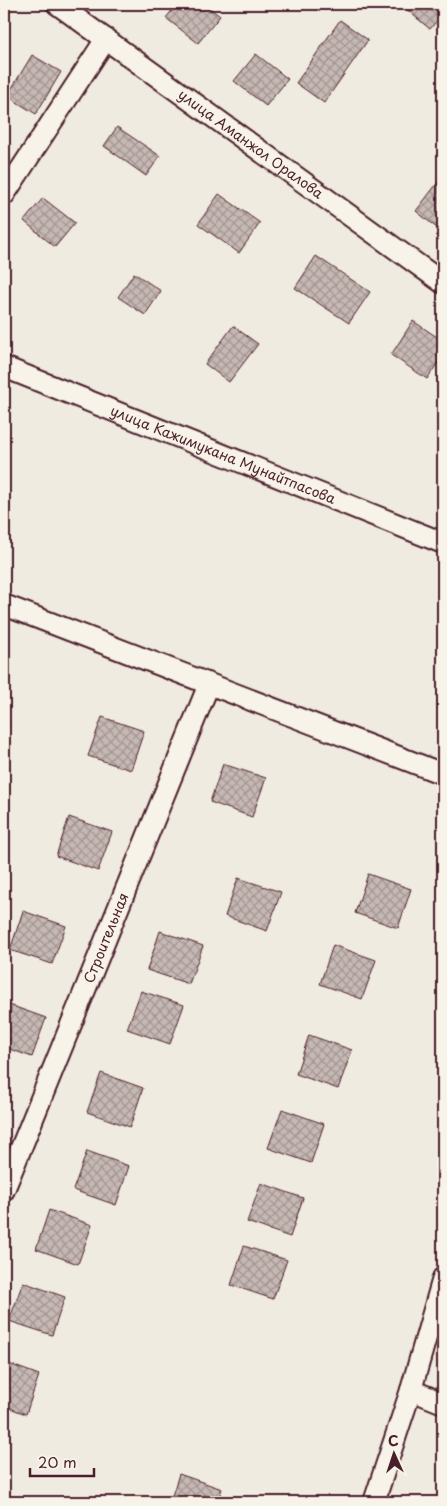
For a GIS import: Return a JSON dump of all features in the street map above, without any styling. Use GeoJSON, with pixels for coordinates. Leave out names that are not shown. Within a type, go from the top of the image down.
{"type":"FeatureCollection","features":[{"type":"Feature","properties":{"kind":"street","name":"улица Аманжол Оралова"},"geometry":{"type":"LineString","coordinates":[[57,4],[443,283]]}},
{"type":"Feature","properties":{"kind":"street"},"geometry":{"type":"LineString","coordinates":[[4,195],[106,39]]}},
{"type":"Feature","properties":{"kind":"street","name":"улица Кажимукана Мунайтпасова"},"geometry":{"type":"LineString","coordinates":[[4,367],[443,543]]}},
{"type":"Feature","properties":{"kind":"street"},"geometry":{"type":"LineString","coordinates":[[4,605],[443,774]]}},
{"type":"Feature","properties":{"kind":"street","name":"Строительная"},"geometry":{"type":"LineString","coordinates":[[4,1190],[208,684]]}},
{"type":"Feature","properties":{"kind":"street"},"geometry":{"type":"LineString","coordinates":[[374,1502],[411,1390],[443,1278]]}},
{"type":"Feature","properties":{"kind":"street"},"geometry":{"type":"LineString","coordinates":[[411,1390],[443,1403]]}},
{"type":"Feature","properties":{"kind":"building"},"geometry":{"type":"Polygon","coordinates":[[[177,4],[204,4],[220,16],[198,43],[166,18],[177,4]]]}},
{"type":"Feature","properties":{"kind":"building"},"geometry":{"type":"Polygon","coordinates":[[[400,4],[443,4],[443,13],[430,29],[400,4]]]}},
{"type":"Feature","properties":{"kind":"building"},"geometry":{"type":"Polygon","coordinates":[[[340,20],[368,40],[324,103],[296,83],[340,20]]]}},
{"type":"Feature","properties":{"kind":"building"},"geometry":{"type":"Polygon","coordinates":[[[256,54],[288,79],[266,106],[234,81],[256,54]]]}},
{"type":"Feature","properties":{"kind":"building"},"geometry":{"type":"Polygon","coordinates":[[[32,55],[61,72],[36,114],[7,96],[32,55]]]}},
{"type":"Feature","properties":{"kind":"building"},"geometry":{"type":"Polygon","coordinates":[[[117,127],[160,156],[146,176],[104,146],[117,127]]]}},
{"type":"Feature","properties":{"kind":"building"},"geometry":{"type":"Polygon","coordinates":[[[442,177],[443,179],[443,233],[416,211],[442,177]]]}},
{"type":"Feature","properties":{"kind":"building"},"geometry":{"type":"Polygon","coordinates":[[[219,194],[260,223],[239,253],[198,224],[219,194]]]}},
{"type":"Feature","properties":{"kind":"building"},"geometry":{"type":"Polygon","coordinates":[[[43,198],[75,223],[55,247],[24,221],[43,198]]]}},
{"type":"Feature","properties":{"kind":"building"},"geometry":{"type":"Polygon","coordinates":[[[316,256],[370,292],[349,323],[295,288],[316,256]]]}},
{"type":"Feature","properties":{"kind":"building"},"geometry":{"type":"Polygon","coordinates":[[[134,273],[161,291],[145,315],[118,297],[134,273]]]}},
{"type":"Feature","properties":{"kind":"building"},"geometry":{"type":"Polygon","coordinates":[[[413,321],[443,341],[443,355],[427,379],[391,355],[413,321]]]}},
{"type":"Feature","properties":{"kind":"building"},"geometry":{"type":"Polygon","coordinates":[[[233,326],[258,344],[229,382],[205,364],[233,326]]]}},
{"type":"Feature","properties":{"kind":"building"},"geometry":{"type":"Polygon","coordinates":[[[102,717],[144,731],[131,770],[88,756],[102,717]]]}},
{"type":"Feature","properties":{"kind":"building"},"geometry":{"type":"Polygon","coordinates":[[[4,720],[9,722],[4,737],[4,720]]]}},
{"type":"Feature","properties":{"kind":"building"},"geometry":{"type":"Polygon","coordinates":[[[223,764],[266,778],[252,817],[210,802],[223,764]]]}},
{"type":"Feature","properties":{"kind":"building"},"geometry":{"type":"Polygon","coordinates":[[[69,817],[112,832],[98,871],[56,856],[69,817]]]}},
{"type":"Feature","properties":{"kind":"building"},"geometry":{"type":"Polygon","coordinates":[[[368,874],[411,889],[398,928],[355,913],[368,874]]]}},
{"type":"Feature","properties":{"kind":"building"},"geometry":{"type":"Polygon","coordinates":[[[238,878],[281,892],[267,931],[225,916],[238,878]]]}},
{"type":"Feature","properties":{"kind":"building"},"geometry":{"type":"Polygon","coordinates":[[[23,911],[66,926],[52,964],[10,950],[23,911]]]}},
{"type":"Feature","properties":{"kind":"building"},"geometry":{"type":"Polygon","coordinates":[[[160,931],[203,946],[189,984],[147,970],[160,931]]]}},
{"type":"Feature","properties":{"kind":"building"},"geometry":{"type":"Polygon","coordinates":[[[333,945],[376,960],[362,999],[320,984],[333,945]]]}},
{"type":"Feature","properties":{"kind":"building"},"geometry":{"type":"Polygon","coordinates":[[[141,991],[184,1005],[170,1044],[127,1029],[141,991]]]}},
{"type":"Feature","properties":{"kind":"building"},"geometry":{"type":"Polygon","coordinates":[[[4,1003],[46,1018],[32,1057],[4,1047],[4,1003]]]}},
{"type":"Feature","properties":{"kind":"building"},"geometry":{"type":"Polygon","coordinates":[[[309,1035],[352,1050],[338,1089],[296,1074],[309,1035]]]}},
{"type":"Feature","properties":{"kind":"building"},"geometry":{"type":"Polygon","coordinates":[[[101,1073],[143,1088],[130,1127],[87,1112],[101,1073]]]}},
{"type":"Feature","properties":{"kind":"building"},"geometry":{"type":"Polygon","coordinates":[[[282,1109],[324,1124],[311,1163],[268,1148],[282,1109]]]}},
{"type":"Feature","properties":{"kind":"building"},"geometry":{"type":"Polygon","coordinates":[[[87,1151],[129,1166],[116,1205],[73,1190],[87,1151]]]}},
{"type":"Feature","properties":{"kind":"building"},"geometry":{"type":"Polygon","coordinates":[[[261,1183],[303,1198],[290,1237],[247,1222],[261,1183]]]}},
{"type":"Feature","properties":{"kind":"building"},"geometry":{"type":"Polygon","coordinates":[[[49,1210],[92,1225],[78,1264],[36,1249],[49,1210]]]}},
{"type":"Feature","properties":{"kind":"building"},"geometry":{"type":"Polygon","coordinates":[[[244,1246],[287,1260],[273,1299],[231,1285],[244,1246]]]}},
{"type":"Feature","properties":{"kind":"building"},"geometry":{"type":"Polygon","coordinates":[[[23,1282],[65,1297],[52,1335],[9,1321],[23,1282]]]}},
{"type":"Feature","properties":{"kind":"building"},"geometry":{"type":"Polygon","coordinates":[[[4,1362],[39,1375],[26,1414],[4,1406],[4,1362]]]}},
{"type":"Feature","properties":{"kind":"building"},"geometry":{"type":"Polygon","coordinates":[[[179,1474],[222,1489],[217,1502],[170,1502],[179,1474]]]}}]}
